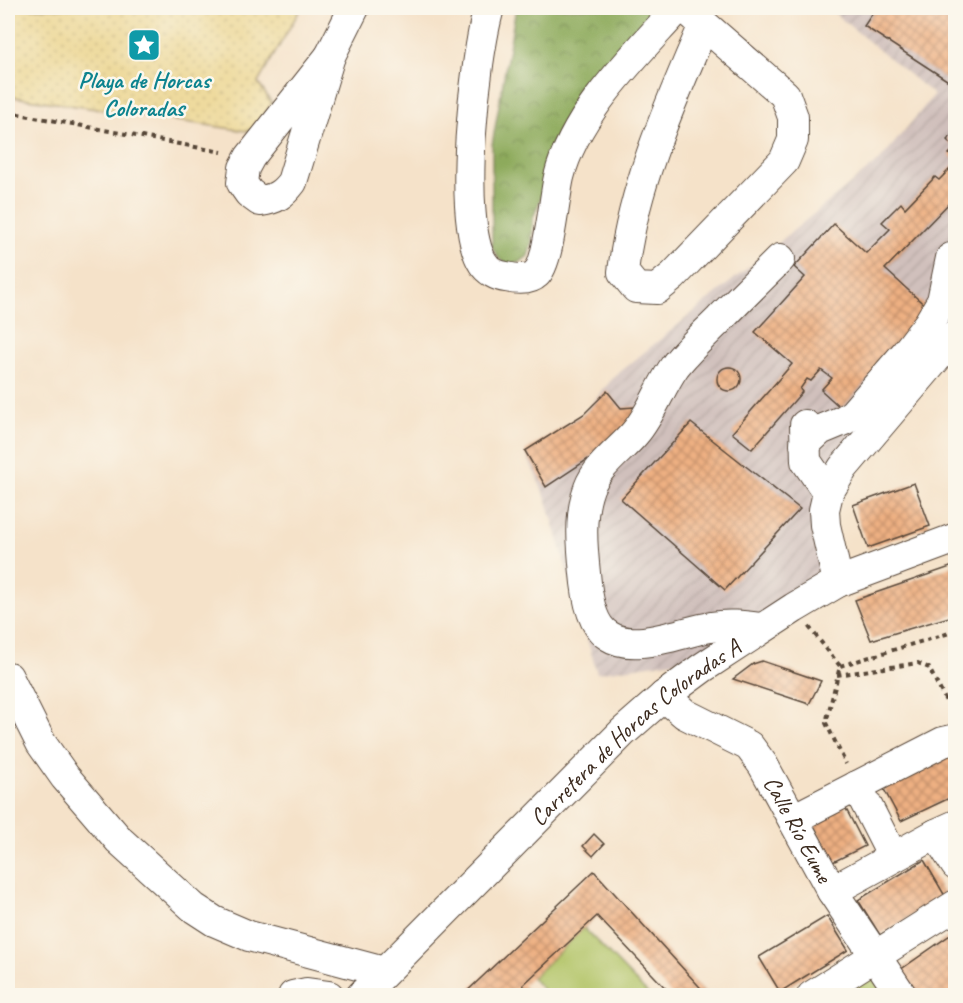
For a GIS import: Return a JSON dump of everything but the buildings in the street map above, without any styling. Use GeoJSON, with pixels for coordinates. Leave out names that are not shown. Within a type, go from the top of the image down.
{"type":"FeatureCollection","features":[{"type":"Feature","properties":{"kind":"street"},"geometry":{"type":"LineString","coordinates":[[330,56],[244,168],[242,183],[249,193],[260,201],[273,199],[284,193],[292,182],[330,56],[354,8]]}},
{"type":"Feature","properties":{"kind":"street"},"geometry":{"type":"LineString","coordinates":[[489,8],[477,65],[471,133],[472,228],[484,265],[502,277],[525,279],[536,274],[544,261],[560,174],[585,120],[611,82],[678,8]]}},
{"type":"Feature","properties":{"kind":"street"},"geometry":{"type":"LineString","coordinates":[[694,16],[785,95],[793,117],[792,140],[784,161],[673,276],[657,289],[636,288],[623,272],[625,251],[641,189],[694,16]]}},
{"type":"Feature","properties":{"kind":"street"},"geometry":{"type":"LineString","coordinates":[[828,494],[806,460],[805,434],[844,420],[853,414],[906,354],[942,301],[951,258]]}},
{"type":"Feature","properties":{"kind":"street"},"geometry":{"type":"LineString","coordinates":[[761,628],[738,625],[712,627],[662,639],[638,642],[608,636],[601,630],[588,596],[582,524],[585,500],[590,485],[636,432],[652,409],[674,368],[688,350],[780,259]]}},
{"type":"Feature","properties":{"kind":"street"},"geometry":{"type":"LineString","coordinates":[[838,582],[825,525],[824,510],[828,494],[843,468],[956,335]]}},
{"type":"Feature","properties":{"kind":"street","name":"Carretera de Horcas Coloradas A"},"geometry":{"type":"LineString","coordinates":[[361,996],[623,732],[664,696],[761,628],[838,582],[956,538]]}},
{"type":"Feature","properties":{"kind":"street"},"geometry":{"type":"LineString","coordinates":[[8,677],[41,743],[65,777],[119,840],[194,908],[214,921],[249,936],[384,972]]}},
{"type":"Feature","properties":{"kind":"street","name":"Calle Río Eume"},"geometry":{"type":"LineString","coordinates":[[664,696],[685,714],[749,746],[763,765],[832,891],[902,996]]}},
{"type":"Feature","properties":{"kind":"street"},"geometry":{"type":"LineString","coordinates":[[793,819],[944,742],[956,739]]}},
{"type":"Feature","properties":{"kind":"street"},"geometry":{"type":"LineString","coordinates":[[857,786],[893,857]]}},
{"type":"Feature","properties":{"kind":"street"},"geometry":{"type":"LineString","coordinates":[[832,891],[946,830],[956,865]]}},
{"type":"Feature","properties":{"kind":"street"},"geometry":{"type":"LineString","coordinates":[[812,996],[956,904]]}},
{"type":"Feature","properties":{"kind":"street"},"geometry":{"type":"LineString","coordinates":[[293,996],[307,993],[329,996]]}},
{"type":"Feature","properties":{"kind":"path"},"geometry":{"type":"LineString","coordinates":[[8,112],[250,158]]}},
{"type":"Feature","properties":{"kind":"path"},"geometry":{"type":"LineString","coordinates":[[794,608],[840,666]]}},
{"type":"Feature","properties":{"kind":"path"},"geometry":{"type":"LineString","coordinates":[[840,666],[956,631]]}},
{"type":"Feature","properties":{"kind":"path"},"geometry":{"type":"LineString","coordinates":[[837,675],[924,664],[929,668],[956,719]]}},
{"type":"Feature","properties":{"kind":"path"},"geometry":{"type":"LineString","coordinates":[[840,666],[826,723],[857,786]]}},
{"type":"Feature","properties":{"kind":"shaded area"},"geometry":{"type":"Polygon","coordinates":[[[828,8],[955,8],[955,311],[832,464],[825,580],[695,658],[597,673],[547,501],[525,451],[583,414],[614,377],[881,159],[934,95],[828,8]]]}},
{"type":"Feature","properties":{"kind":"green space"},"geometry":{"type":"Polygon","coordinates":[[[516,8],[653,8],[568,129],[533,218],[532,243],[528,256],[510,265],[499,259],[492,247],[492,145],[516,8]]]}},
{"type":"Feature","properties":{"kind":"green space"},"geometry":{"type":"Polygon","coordinates":[[[584,928],[649,995],[548,995],[532,978],[584,928]]]}},
{"type":"Feature","properties":{"kind":"green space"},"geometry":{"type":"Polygon","coordinates":[[[872,975],[887,996],[840,996],[872,975]]]}},
{"type":"Feature","properties":{"kind":"sand","name":"Playa de Horcas Coloradas"},"geometry":{"type":"Polygon","coordinates":[[[8,8],[301,8],[258,83],[272,103],[253,132],[8,96],[8,8]]]}},
{"type":"Feature","properties":{"kind":"place","name":"Playa de Horcas Coloradas"},"geometry":{"type":"Point","coordinates":[144,45]}}]}
